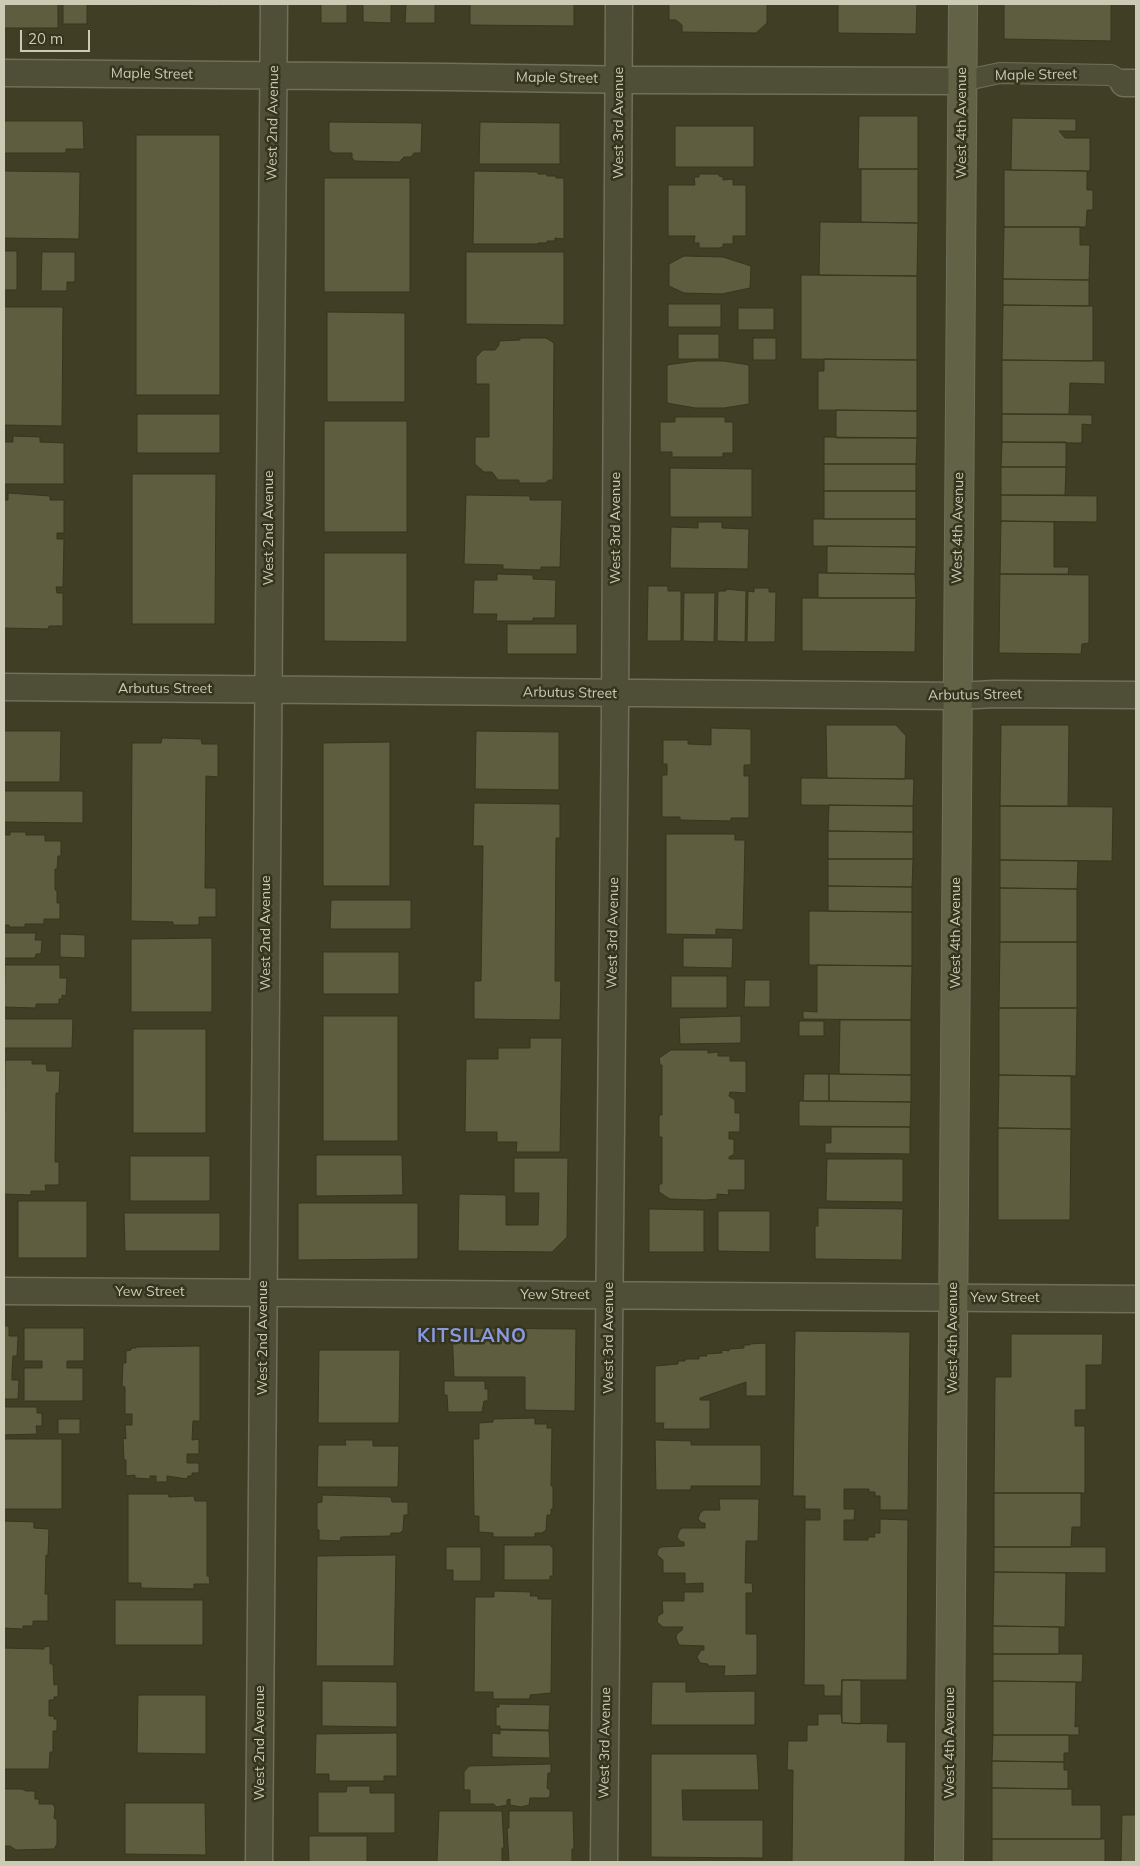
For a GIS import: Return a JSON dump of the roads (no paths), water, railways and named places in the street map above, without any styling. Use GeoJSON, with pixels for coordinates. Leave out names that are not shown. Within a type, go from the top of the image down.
{"type":"FeatureCollection","features":[{"type":"Feature","properties":{"kind":"main road","name":"West 4th Avenue"},"geometry":{"type":"LineString","coordinates":[[949,1862],[963,4]]}},
{"type":"Feature","properties":{"kind":"street","name":"West 2nd Avenue"},"geometry":{"type":"LineString","coordinates":[[259,1862],[274,4]]}},
{"type":"Feature","properties":{"kind":"street","name":"West 3rd Avenue"},"geometry":{"type":"LineString","coordinates":[[604,1862],[615,693],[619,4]]}},
{"type":"Feature","properties":{"kind":"street","name":"Maple Street"},"geometry":{"type":"LineString","coordinates":[[4,73],[619,80],[962,81],[1000,73],[1111,75],[1130,83]]}},
{"type":"Feature","properties":{"kind":"street","name":"Arbutus Street"},"geometry":{"type":"LineString","coordinates":[[4,687],[957,696],[995,694],[1136,695]]}},
{"type":"Feature","properties":{"kind":"street","name":"Yew Street"},"geometry":{"type":"LineString","coordinates":[[4,1291],[1136,1300]]}},
{"type":"Feature","properties":{"kind":"district","name":"KITSILANO"},"geometry":{"type":"Point","coordinates":[472,1336]}}]}
